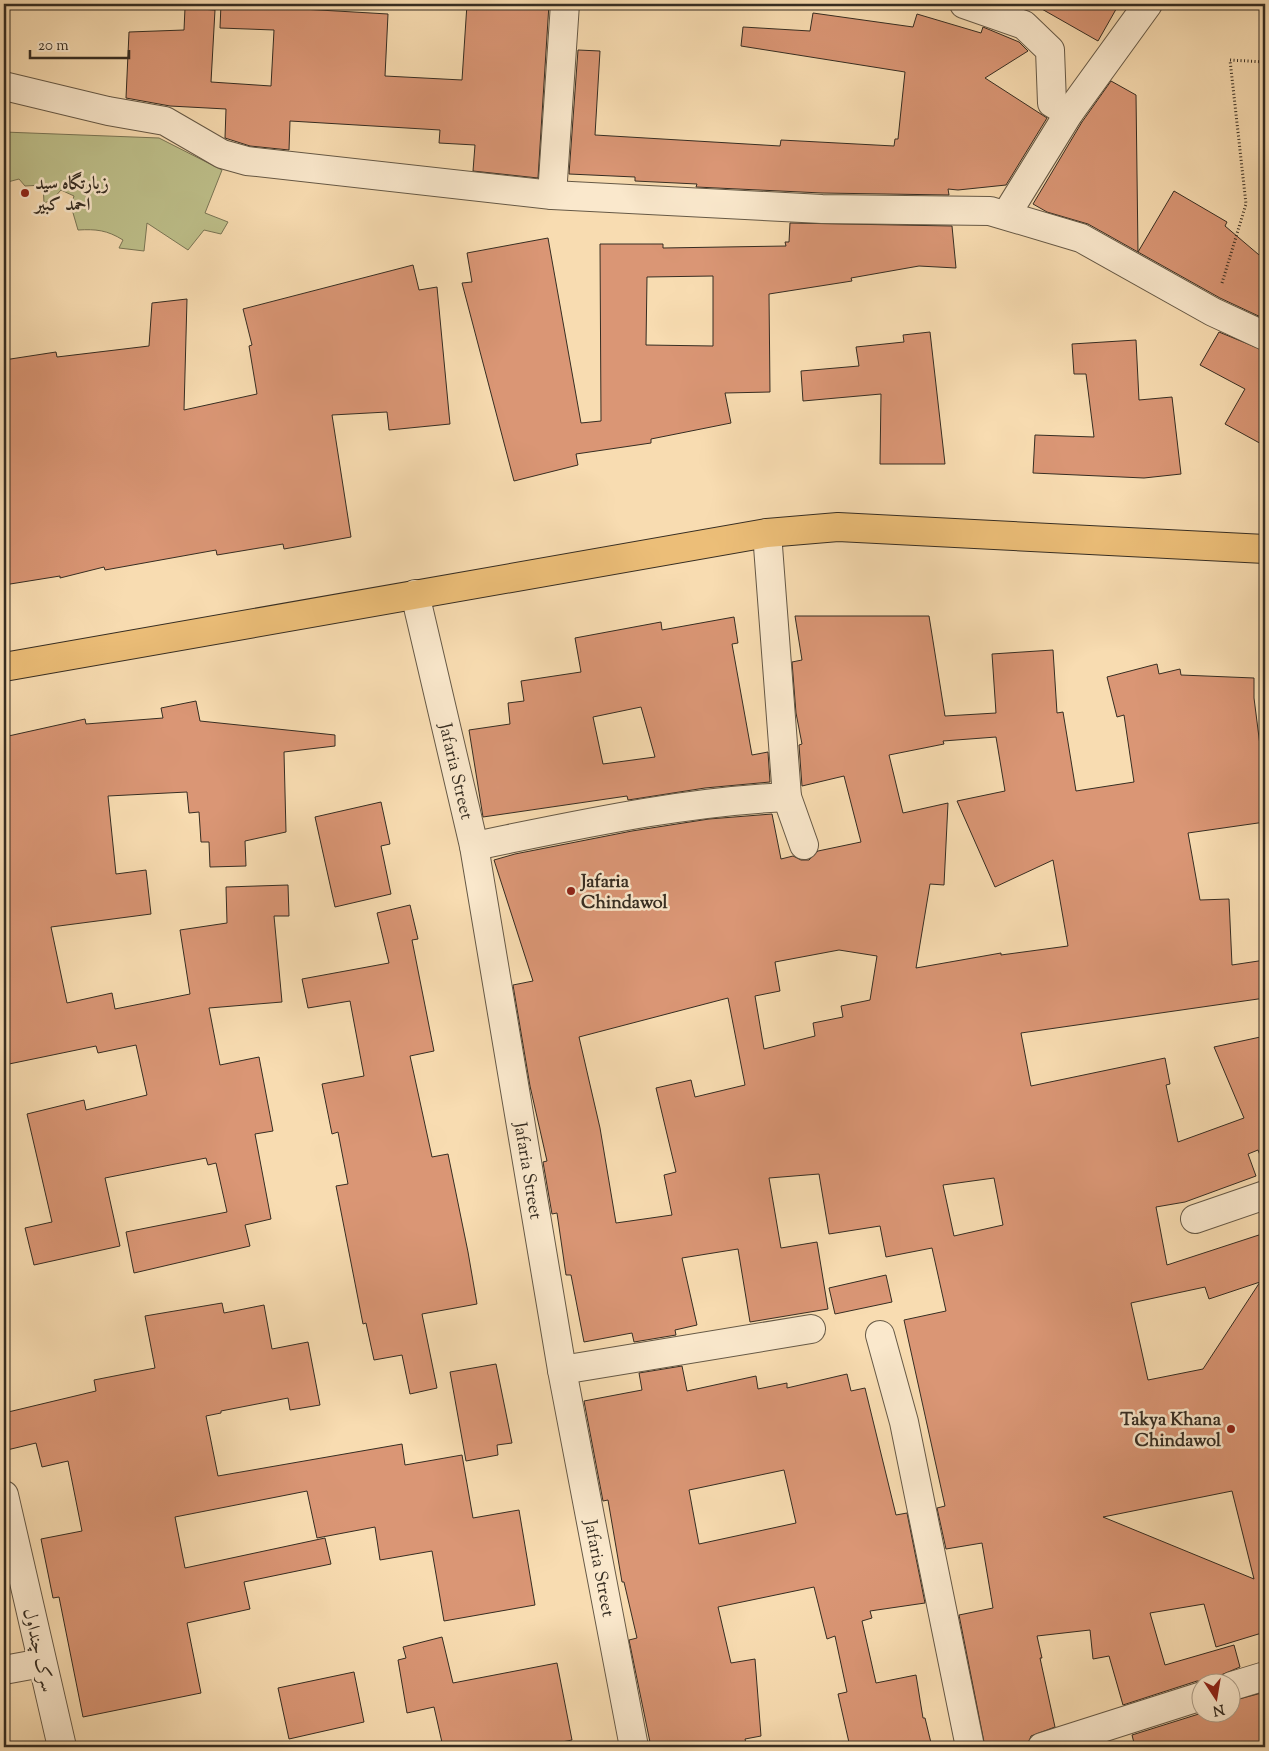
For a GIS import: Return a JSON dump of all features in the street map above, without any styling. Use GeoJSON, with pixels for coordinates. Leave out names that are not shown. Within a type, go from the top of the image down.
{"type":"FeatureCollection","features":[{"type":"Feature","properties":{"kind":"main road"},"geometry":{"type":"LineString","coordinates":[[4,667],[767,533],[838,527],[1265,549]]}},
{"type":"Feature","properties":{"kind":"street"},"geometry":{"type":"LineString","coordinates":[[552,195],[565,4]]}},
{"type":"Feature","properties":{"kind":"street"},"geometry":{"type":"LineString","coordinates":[[964,4],[1021,14],[1050,50],[1052,103],[1069,114]]}},
{"type":"Feature","properties":{"kind":"street"},"geometry":{"type":"LineString","coordinates":[[1006,215],[1069,114],[1148,4]]}},
{"type":"Feature","properties":{"kind":"street"},"geometry":{"type":"LineString","coordinates":[[4,86],[108,111],[165,121],[222,154],[247,161],[552,195],[822,209],[990,211],[1081,238],[1213,312],[1265,336]]}},
{"type":"Feature","properties":{"kind":"street"},"geometry":{"type":"LineString","coordinates":[[767,533],[787,797],[804,845]]}},
{"type":"Feature","properties":{"kind":"street","name":"Jafaria Street"},"geometry":{"type":"LineString","coordinates":[[415,594],[474,846],[562,1370],[634,1747]]}},
{"type":"Feature","properties":{"kind":"street"},"geometry":{"type":"LineString","coordinates":[[474,846],[645,811],[732,799],[787,797]]}},
{"type":"Feature","properties":{"kind":"street"},"geometry":{"type":"LineString","coordinates":[[1196,1219],[1265,1195]]}},
{"type":"Feature","properties":{"kind":"street"},"geometry":{"type":"LineString","coordinates":[[562,1370],[811,1329]]}},
{"type":"Feature","properties":{"kind":"street"},"geometry":{"type":"LineString","coordinates":[[880,1335],[904,1422],[970,1747]]}},
{"type":"Feature","properties":{"kind":"street","name":"سرک چنداول"},"geometry":{"type":"LineString","coordinates":[[4,1495],[62,1747]]}},
{"type":"Feature","properties":{"kind":"street"},"geometry":{"type":"LineString","coordinates":[[4,1670],[42,1663]]}},
{"type":"Feature","properties":{"kind":"street"},"geometry":{"type":"LineString","coordinates":[[1242,1683],[1265,1676]]}},
{"type":"Feature","properties":{"kind":"street"},"geometry":{"type":"LineString","coordinates":[[1042,1747],[1192,1699]]}},
{"type":"Feature","properties":{"kind":"path"},"geometry":{"type":"LineString","coordinates":[[1213,312],[1246,204],[1230,60],[1265,62]]}},
{"type":"Feature","properties":{"kind":"green space"},"geometry":{"type":"Polygon","coordinates":[[[4,132],[159,138],[222,170],[205,213],[228,222],[221,234],[204,230],[188,250],[147,223],[144,251],[119,248],[123,240],[112,234],[96,230],[78,230],[71,206],[74,196],[61,190],[52,200],[44,203],[43,185],[25,186],[19,179],[4,183],[4,132]]]}},
{"type":"Feature","properties":{"kind":"building"},"geometry":{"type":"Polygon","coordinates":[[[221,4],[303,4],[302,9],[388,14],[385,76],[462,80],[467,4],[549,4],[538,178],[473,171],[475,145],[439,143],[440,130],[290,121],[289,150],[250,146],[225,138],[226,109],[170,106],[126,98],[129,32],[184,30],[185,8],[215,10],[211,82],[271,86],[274,30],[220,28],[221,4]]]}},
{"type":"Feature","properties":{"kind":"building"},"geometry":{"type":"Polygon","coordinates":[[[1033,4],[1119,4],[1098,41],[1033,4]]]}},
{"type":"Feature","properties":{"kind":"building"},"geometry":{"type":"Polygon","coordinates":[[[813,13],[913,27],[917,14],[981,33],[983,27],[1019,42],[1028,51],[985,78],[1047,118],[1006,185],[958,190],[948,189],[949,195],[822,193],[696,187],[697,184],[635,181],[635,177],[569,174],[578,50],[600,51],[595,135],[780,146],[781,140],[894,146],[895,139],[898,139],[905,72],[741,46],[743,27],[810,31],[813,13]]]}},
{"type":"Feature","properties":{"kind":"building"},"geometry":{"type":"Polygon","coordinates":[[[1111,81],[1136,95],[1138,252],[1088,224],[1047,212],[1033,204],[1082,122],[1111,81]]]}},
{"type":"Feature","properties":{"kind":"building"},"geometry":{"type":"Polygon","coordinates":[[[1174,191],[1227,222],[1225,226],[1265,260],[1265,319],[1220,298],[1138,252],[1174,191]]]}},
{"type":"Feature","properties":{"kind":"building"},"geometry":{"type":"Polygon","coordinates":[[[790,223],[952,226],[956,268],[919,266],[851,278],[852,281],[769,294],[770,392],[725,393],[731,423],[651,439],[651,443],[576,454],[578,465],[514,481],[462,283],[472,282],[467,253],[548,238],[581,423],[601,421],[600,244],[663,244],[663,248],[786,246],[785,242],[789,242],[790,223]],[[713,276],[647,277],[646,345],[713,346],[713,276]]]}},
{"type":"Feature","properties":{"kind":"building"},"geometry":{"type":"Polygon","coordinates":[[[413,265],[419,290],[437,287],[450,424],[389,430],[387,412],[332,415],[351,537],[284,549],[283,544],[217,555],[216,550],[105,570],[104,567],[60,578],[60,576],[4,585],[4,360],[56,352],[57,357],[149,346],[152,303],[187,299],[184,410],[257,394],[249,346],[252,345],[243,309],[413,265]]]}},
{"type":"Feature","properties":{"kind":"building"},"geometry":{"type":"Polygon","coordinates":[[[930,332],[945,464],[880,464],[881,394],[803,401],[801,371],[859,366],[856,347],[904,342],[903,335],[930,332]]]}},
{"type":"Feature","properties":{"kind":"building"},"geometry":{"type":"Polygon","coordinates":[[[1219,332],[1265,351],[1265,446],[1225,424],[1245,389],[1200,365],[1219,332]]]}},
{"type":"Feature","properties":{"kind":"building"},"geometry":{"type":"Polygon","coordinates":[[[1136,340],[1139,400],[1172,397],[1181,474],[1144,478],[1033,473],[1035,435],[1094,437],[1086,374],[1074,374],[1072,344],[1136,340]]]}},
{"type":"Feature","properties":{"kind":"building"},"geometry":{"type":"Polygon","coordinates":[[[795,616],[929,616],[945,716],[996,713],[992,654],[1053,650],[1057,713],[1063,712],[1076,791],[1134,782],[1124,715],[1117,717],[1107,677],[1157,664],[1159,674],[1180,669],[1181,675],[1254,678],[1254,698],[1265,785],[1265,822],[1188,833],[1200,900],[1229,899],[1232,965],[1265,960],[1265,998],[1021,1033],[1031,1086],[1165,1058],[1170,1084],[1166,1085],[1178,1142],[1244,1118],[1214,1047],[1265,1036],[1265,1168],[1258,1150],[1248,1154],[1256,1176],[1185,1202],[1156,1207],[1167,1265],[1265,1233],[1265,1632],[1216,1647],[1204,1604],[1150,1613],[1165,1665],[1234,1645],[1240,1667],[1223,1674],[1192,1674],[1192,1683],[1123,1705],[1109,1656],[1093,1659],[1090,1630],[1037,1636],[1055,1727],[1031,1736],[1027,1747],[985,1747],[959,1615],[993,1608],[982,1543],[946,1549],[937,1508],[945,1506],[904,1320],[946,1311],[932,1248],[886,1257],[880,1226],[829,1234],[819,1174],[769,1178],[781,1248],[817,1242],[828,1309],[750,1322],[738,1249],[682,1258],[697,1325],[675,1330],[676,1335],[634,1342],[632,1333],[584,1342],[571,1275],[566,1275],[557,1213],[552,1214],[543,1162],[547,1161],[530,1086],[513,985],[533,981],[494,860],[515,854],[632,831],[709,819],[772,814],[781,859],[793,856],[801,860],[809,860],[818,851],[861,842],[844,776],[802,786],[799,745],[802,744],[796,713],[792,662],[802,660],[795,616]],[[996,737],[943,741],[944,744],[889,755],[903,813],[948,803],[944,885],[930,884],[916,968],[1001,953],[1001,955],[1068,946],[1053,860],[995,887],[957,801],[1005,791],[996,737]],[[839,950],[775,962],[780,991],[755,996],[764,1049],[815,1036],[813,1023],[843,1017],[841,1006],[870,1000],[877,956],[839,950]],[[728,998],[579,1037],[600,1128],[616,1223],[672,1215],[664,1175],[676,1172],[656,1088],[691,1080],[695,1097],[745,1085],[728,998]],[[994,1178],[943,1185],[954,1236],[1003,1225],[994,1178]],[[1260,1282],[1209,1299],[1205,1287],[1131,1303],[1148,1380],[1203,1369],[1260,1282]],[[1232,1491],[1103,1517],[1254,1579],[1232,1491]]]}},
{"type":"Feature","properties":{"kind":"building"},"geometry":{"type":"Polygon","coordinates":[[[734,617],[738,643],[732,644],[752,755],[768,752],[770,782],[705,788],[628,800],[627,796],[483,817],[469,730],[510,724],[508,703],[524,701],[521,681],[581,672],[575,638],[661,622],[662,630],[734,617]],[[641,707],[593,717],[603,764],[655,757],[641,707]]]}},
{"type":"Feature","properties":{"kind":"building"},"geometry":{"type":"Polygon","coordinates":[[[196,701],[200,721],[335,735],[335,746],[284,752],[286,832],[245,841],[246,866],[210,867],[209,842],[201,842],[199,812],[189,813],[187,792],[108,796],[116,874],[146,870],[151,914],[51,927],[67,1003],[112,993],[115,1009],[190,994],[180,930],[227,923],[226,887],[288,885],[289,916],[274,916],[282,1002],[209,1008],[220,1065],[259,1057],[273,1131],[255,1134],[271,1219],[245,1225],[250,1246],[134,1273],[126,1232],[227,1212],[216,1163],[208,1165],[206,1158],[105,1178],[120,1246],[34,1265],[25,1228],[52,1222],[27,1114],[84,1100],[86,1110],[147,1095],[136,1045],[98,1053],[96,1046],[9,1064],[4,1041],[4,737],[85,719],[86,724],[163,718],[161,708],[196,701]]]}},
{"type":"Feature","properties":{"kind":"building"},"geometry":{"type":"Polygon","coordinates":[[[381,802],[390,844],[381,846],[391,894],[335,907],[315,817],[381,802]]]}},
{"type":"Feature","properties":{"kind":"building"},"geometry":{"type":"Polygon","coordinates":[[[410,905],[418,939],[412,940],[434,1051],[410,1056],[432,1157],[448,1154],[477,1304],[422,1314],[437,1388],[410,1394],[402,1355],[374,1360],[366,1323],[363,1324],[336,1186],[348,1184],[338,1132],[332,1134],[322,1084],[364,1076],[350,1001],[308,1008],[302,979],[389,963],[377,913],[410,905]]]}},
{"type":"Feature","properties":{"kind":"building"},"geometry":{"type":"Polygon","coordinates":[[[886,1275],[892,1302],[835,1314],[829,1288],[886,1275]]]}},
{"type":"Feature","properties":{"kind":"building"},"geometry":{"type":"Polygon","coordinates":[[[222,1303],[224,1313],[264,1305],[272,1349],[308,1342],[320,1405],[290,1410],[288,1398],[221,1411],[221,1413],[206,1416],[218,1476],[402,1444],[405,1465],[462,1455],[473,1518],[519,1510],[535,1605],[444,1621],[432,1551],[380,1560],[375,1527],[317,1538],[307,1491],[175,1517],[185,1568],[325,1538],[331,1564],[244,1582],[250,1609],[187,1623],[201,1693],[83,1717],[59,1597],[53,1598],[41,1539],[82,1531],[68,1461],[42,1467],[36,1443],[7,1450],[4,1436],[4,1413],[96,1391],[94,1380],[155,1368],[145,1316],[222,1303]]]}},
{"type":"Feature","properties":{"kind":"building"},"geometry":{"type":"Polygon","coordinates":[[[496,1364],[512,1443],[497,1445],[498,1455],[466,1461],[450,1372],[496,1364]]]}},
{"type":"Feature","properties":{"kind":"building"},"geometry":{"type":"Polygon","coordinates":[[[682,1366],[687,1391],[756,1376],[758,1389],[787,1383],[787,1388],[847,1374],[851,1391],[865,1388],[896,1515],[907,1513],[925,1603],[870,1611],[872,1618],[862,1621],[876,1683],[916,1675],[923,1718],[925,1718],[932,1747],[850,1747],[838,1694],[847,1692],[835,1636],[827,1639],[814,1587],[718,1607],[731,1663],[755,1659],[761,1736],[745,1739],[747,1747],[651,1747],[629,1640],[637,1638],[624,1582],[622,1582],[608,1500],[603,1501],[584,1401],[642,1390],[639,1373],[682,1366]],[[784,1470],[689,1490],[699,1544],[796,1523],[784,1470]]]}},
{"type":"Feature","properties":{"kind":"building"},"geometry":{"type":"Polygon","coordinates":[[[442,1637],[453,1683],[557,1663],[572,1740],[536,1747],[443,1747],[434,1707],[407,1713],[398,1660],[406,1658],[403,1647],[442,1637]]]}},
{"type":"Feature","properties":{"kind":"building"},"geometry":{"type":"Polygon","coordinates":[[[354,1672],[364,1722],[289,1739],[278,1688],[354,1672]]]}},
{"type":"Feature","properties":{"kind":"building"},"geometry":{"type":"Polygon","coordinates":[[[1265,1692],[1265,1747],[1135,1747],[1132,1735],[1192,1716],[1192,1724],[1242,1724],[1242,1698],[1265,1692]]]}},
{"type":"Feature","properties":{"kind":"place","name":"زیارتگاه سید احمد کبیر"},"geometry":{"type":"Point","coordinates":[25,193]}},
{"type":"Feature","properties":{"kind":"place","name":"Jafaria Chindawol"},"geometry":{"type":"Point","coordinates":[571,891]}},
{"type":"Feature","properties":{"kind":"place","name":"Takya Khana Chindawol"},"geometry":{"type":"Point","coordinates":[1231,1429]}}]}
